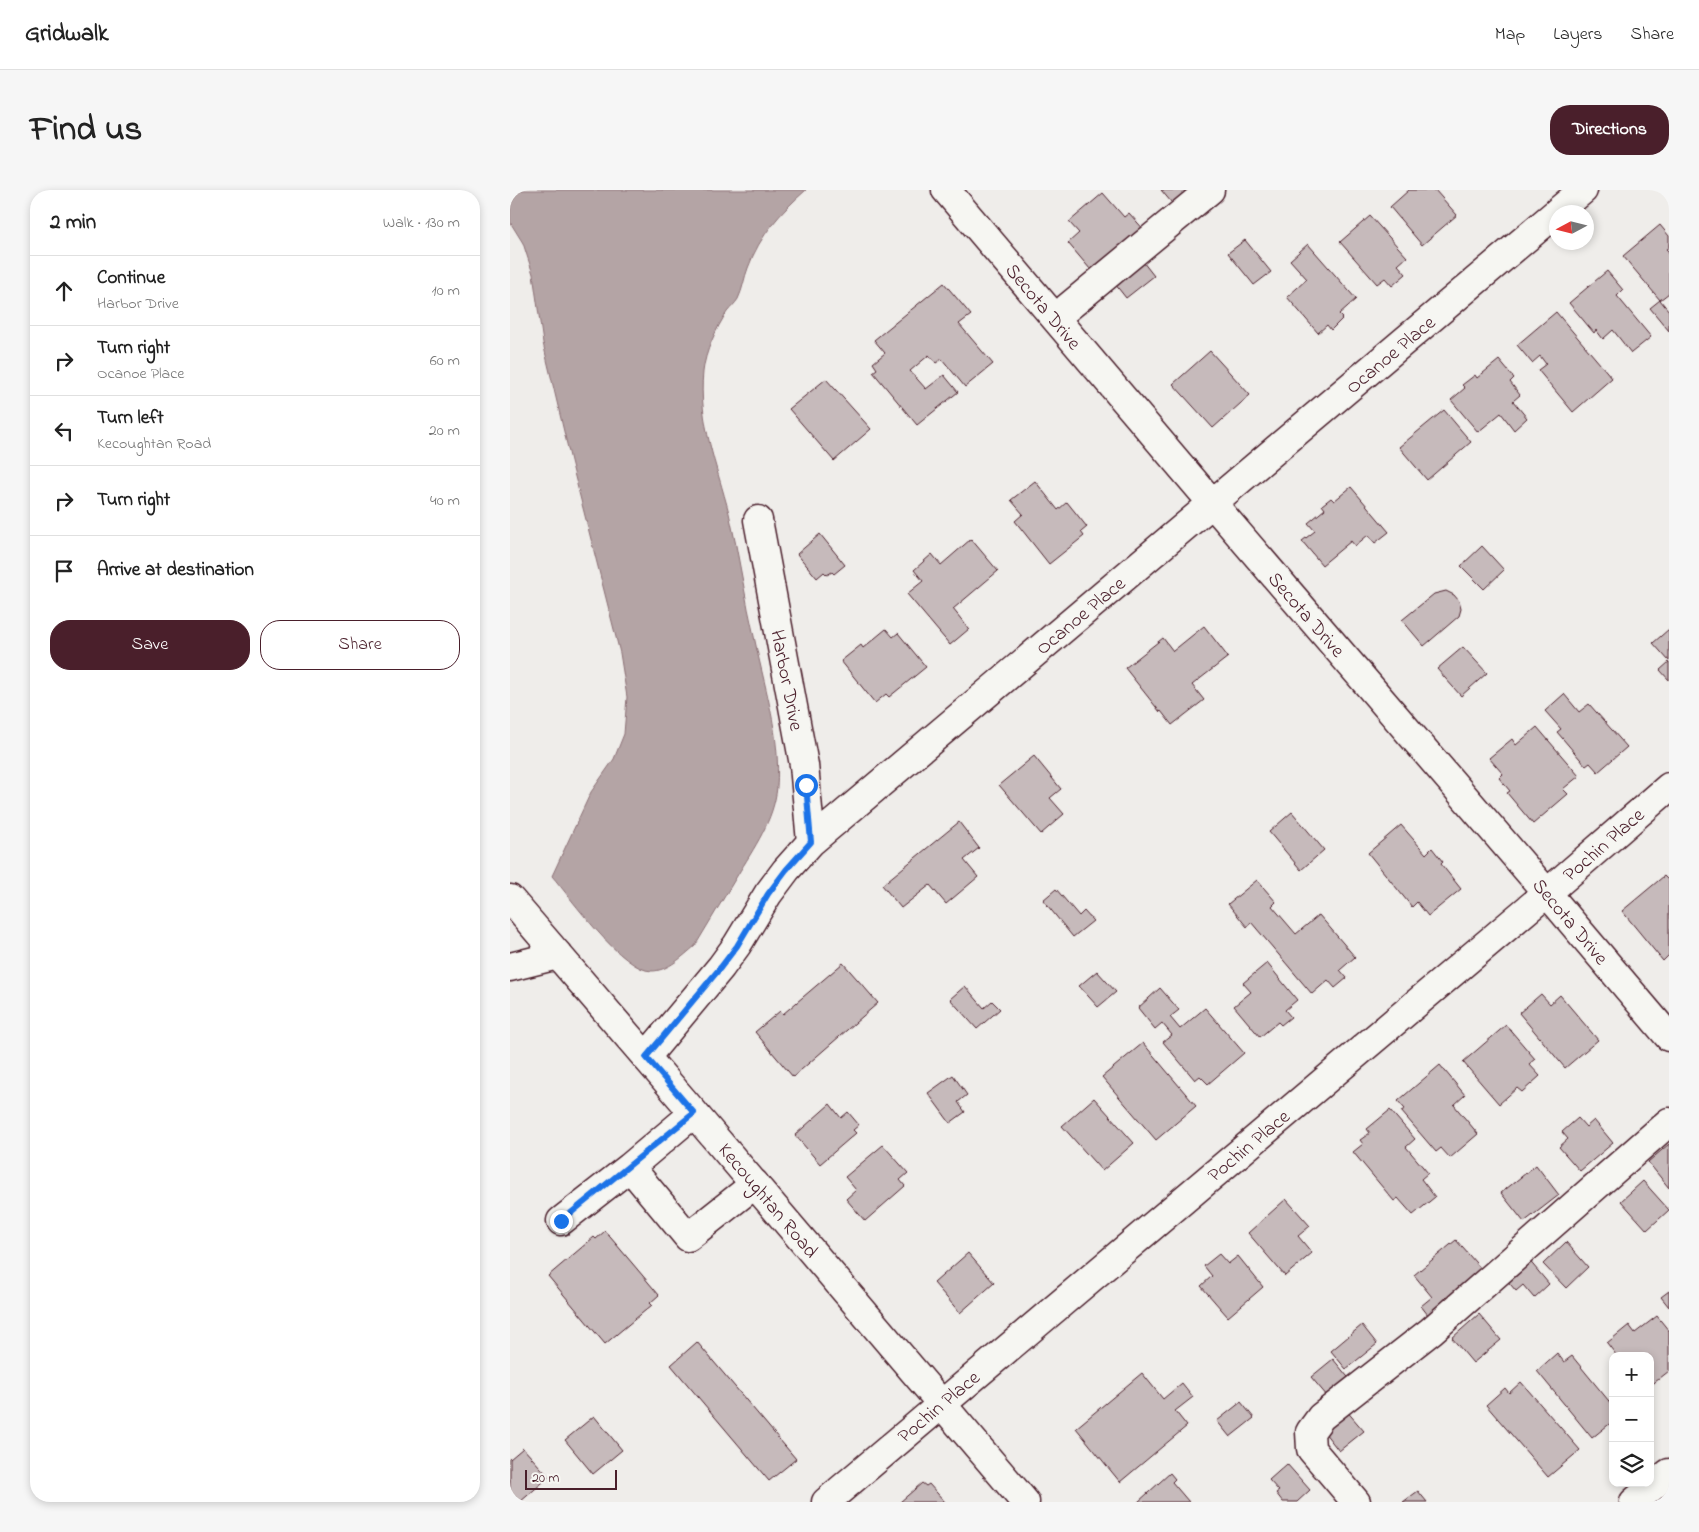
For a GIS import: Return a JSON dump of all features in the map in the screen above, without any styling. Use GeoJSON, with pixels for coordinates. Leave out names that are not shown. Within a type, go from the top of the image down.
{"type":"FeatureCollection","features":[{"type":"Feature","properties":{"kind":"street","name":"Secota Drive"},"geometry":{"type":"LineString","coordinates":[[946,190],[1212,504],[1669,1037]]}},
{"type":"Feature","properties":{"kind":"street"},"geometry":{"type":"LineString","coordinates":[[1055,318],[1210,190]]}},
{"type":"Feature","properties":{"kind":"street","name":"Ocanoe Place"},"geometry":{"type":"LineString","coordinates":[[1566,205],[1583,190]]}},
{"type":"Feature","properties":{"kind":"street","name":"Ocanoe Place"},"geometry":{"type":"LineString","coordinates":[[646,1057],[721,967],[737,946],[768,894],[811,842],[1549,220]]}},
{"type":"Feature","properties":{"kind":"street","name":"Harbor Drive"},"geometry":{"type":"LineString","coordinates":[[758,520],[804,765],[811,842]]}},
{"type":"Feature","properties":{"kind":"street","name":"Pochin Place"},"geometry":{"type":"LineString","coordinates":[[826,1502],[1547,893],[1669,787]]}},
{"type":"Feature","properties":{"kind":"street","name":"Kecoughtan Road"},"geometry":{"type":"LineString","coordinates":[[510,899],[1026,1502]]}},
{"type":"Feature","properties":{"kind":"street"},"geometry":{"type":"LineString","coordinates":[[510,967],[558,954]]}},
{"type":"Feature","properties":{"kind":"street"},"geometry":{"type":"LineString","coordinates":[[561,1221],[694,1113]]}},
{"type":"Feature","properties":{"kind":"street"},"geometry":{"type":"LineString","coordinates":[[1356,1502],[1311,1449],[1310,1432],[1321,1417],[1431,1331],[1669,1122]]}},
{"type":"Feature","properties":{"kind":"street"},"geometry":{"type":"LineString","coordinates":[[630,1166],[688,1237],[755,1184]]}},
{"type":"Feature","properties":{"kind":"street"},"geometry":{"type":"LineString","coordinates":[[1634,1502],[1669,1473]]}},
{"type":"Feature","properties":{"kind":"shaded area"},"geometry":{"type":"Polygon","coordinates":[[[510,190],[806,190],[779,216],[758,245],[738,299],[727,312],[712,341],[706,357],[702,390],[706,426],[733,529],[774,731],[778,768],[775,799],[768,822],[695,946],[675,962],[658,970],[652,971],[640,968],[612,947],[552,876],[591,792],[614,759],[624,734],[627,697],[620,653],[543,343],[533,274],[523,243],[510,222],[510,190]]]}},
{"type":"Feature","properties":{"kind":"building"},"geometry":{"type":"Polygon","coordinates":[[[1161,190],[1199,190],[1177,209],[1161,190]]]}},
{"type":"Feature","properties":{"kind":"building"},"geometry":{"type":"Polygon","coordinates":[[[1409,190],[1435,190],[1457,215],[1422,245],[1390,207],[1409,190]]]}},
{"type":"Feature","properties":{"kind":"building"},"geometry":{"type":"Polygon","coordinates":[[[1103,193],[1124,217],[1129,213],[1146,232],[1096,276],[1068,243],[1079,233],[1069,222],[1103,193]]]}},
{"type":"Feature","properties":{"kind":"building"},"geometry":{"type":"Polygon","coordinates":[[[1370,216],[1407,257],[1398,265],[1406,274],[1392,286],[1385,278],[1377,284],[1340,242],[1370,216]]]}},
{"type":"Feature","properties":{"kind":"building"},"geometry":{"type":"Polygon","coordinates":[[[1660,225],[1669,236],[1669,247],[1666,249],[1669,252],[1669,293],[1660,300],[1623,256],[1660,225]]]}},
{"type":"Feature","properties":{"kind":"building"},"geometry":{"type":"Polygon","coordinates":[[[1245,240],[1271,272],[1254,285],[1228,253],[1245,240]]]}},
{"type":"Feature","properties":{"kind":"building"},"geometry":{"type":"Polygon","coordinates":[[[1308,244],[1356,299],[1339,314],[1343,318],[1331,330],[1327,325],[1318,333],[1287,297],[1307,279],[1290,260],[1308,244]]]}},
{"type":"Feature","properties":{"kind":"building"},"geometry":{"type":"Polygon","coordinates":[[[1143,262],[1154,276],[1126,298],[1115,284],[1143,262]]]}},
{"type":"Feature","properties":{"kind":"building"},"geometry":{"type":"Polygon","coordinates":[[[1607,271],[1623,290],[1617,296],[1651,337],[1631,353],[1613,330],[1603,339],[1596,330],[1594,333],[1569,303],[1607,271]]]}},
{"type":"Feature","properties":{"kind":"building"},"geometry":{"type":"Polygon","coordinates":[[[944,283],[971,315],[959,324],[993,364],[965,387],[942,359],[936,363],[929,355],[910,371],[926,389],[944,375],[958,392],[917,425],[873,372],[877,369],[873,363],[885,353],[874,340],[944,283]]]}},
{"type":"Feature","properties":{"kind":"building"},"geometry":{"type":"Polygon","coordinates":[[[1660,300],[1669,311],[1669,331],[1650,308],[1660,300]]]}},
{"type":"Feature","properties":{"kind":"building"},"geometry":{"type":"Polygon","coordinates":[[[1556,312],[1612,378],[1573,412],[1538,370],[1546,364],[1540,356],[1532,363],[1517,345],[1556,312]]]}},
{"type":"Feature","properties":{"kind":"building"},"geometry":{"type":"Polygon","coordinates":[[[1210,351],[1250,395],[1213,428],[1173,384],[1210,351]]]}},
{"type":"Feature","properties":{"kind":"building"},"geometry":{"type":"Polygon","coordinates":[[[1499,360],[1514,378],[1510,382],[1520,395],[1513,401],[1527,418],[1514,430],[1501,413],[1478,432],[1451,400],[1465,388],[1462,385],[1475,375],[1477,378],[1499,360]]]}},
{"type":"Feature","properties":{"kind":"building"},"geometry":{"type":"Polygon","coordinates":[[[826,379],[871,429],[834,461],[789,409],[826,379]]]}},
{"type":"Feature","properties":{"kind":"building"},"geometry":{"type":"Polygon","coordinates":[[[1444,410],[1471,442],[1427,480],[1399,447],[1444,410]]]}},
{"type":"Feature","properties":{"kind":"building"},"geometry":{"type":"Polygon","coordinates":[[[1035,481],[1058,510],[1067,502],[1087,527],[1081,532],[1084,536],[1049,564],[1015,521],[1023,514],[1011,500],[1035,481]]]}},
{"type":"Feature","properties":{"kind":"building"},"geometry":{"type":"Polygon","coordinates":[[[1351,487],[1389,532],[1375,543],[1368,535],[1355,546],[1351,541],[1322,565],[1302,541],[1315,531],[1308,523],[1325,509],[1322,505],[1331,498],[1334,501],[1351,487]]]}},
{"type":"Feature","properties":{"kind":"building"},"geometry":{"type":"Polygon","coordinates":[[[820,534],[845,565],[834,574],[832,572],[827,575],[824,572],[817,578],[797,554],[820,534]]]}},
{"type":"Feature","properties":{"kind":"building"},"geometry":{"type":"Polygon","coordinates":[[[971,539],[998,571],[953,609],[969,629],[950,645],[907,594],[923,581],[914,570],[932,554],[941,565],[971,539]]]}},
{"type":"Feature","properties":{"kind":"building"},"geometry":{"type":"Polygon","coordinates":[[[1482,546],[1504,570],[1484,589],[1461,566],[1482,546]]]}},
{"type":"Feature","properties":{"kind":"building"},"geometry":{"type":"Polygon","coordinates":[[[1446,591],[1454,595],[1459,601],[1461,609],[1459,616],[1424,646],[1402,620],[1434,594],[1446,591]]]}},
{"type":"Feature","properties":{"kind":"building"},"geometry":{"type":"Polygon","coordinates":[[[1204,626],[1228,657],[1192,685],[1204,700],[1172,725],[1125,668],[1163,638],[1173,651],[1204,626]]]}},
{"type":"Feature","properties":{"kind":"building"},"geometry":{"type":"Polygon","coordinates":[[[886,629],[893,637],[898,633],[926,667],[889,697],[886,694],[875,703],[841,661],[861,645],[863,648],[886,629]]]}},
{"type":"Feature","properties":{"kind":"building"},"geometry":{"type":"Polygon","coordinates":[[[1669,629],[1669,661],[1653,643],[1669,629]]]}},
{"type":"Feature","properties":{"kind":"building"},"geometry":{"type":"Polygon","coordinates":[[[1463,647],[1487,673],[1461,696],[1437,669],[1463,647]]]}},
{"type":"Feature","properties":{"kind":"building"},"geometry":{"type":"Polygon","coordinates":[[[1669,662],[1669,680],[1660,670],[1669,662]]]}},
{"type":"Feature","properties":{"kind":"building"},"geometry":{"type":"Polygon","coordinates":[[[1564,694],[1579,712],[1589,704],[1627,747],[1598,772],[1590,763],[1586,766],[1557,732],[1561,729],[1545,711],[1564,694]]]}},
{"type":"Feature","properties":{"kind":"building"},"geometry":{"type":"Polygon","coordinates":[[[1537,727],[1579,776],[1563,789],[1568,794],[1533,824],[1507,793],[1510,791],[1499,778],[1503,774],[1489,758],[1512,739],[1516,745],[1537,727]]]}},
{"type":"Feature","properties":{"kind":"building"},"geometry":{"type":"Polygon","coordinates":[[[1034,756],[1061,789],[1050,798],[1064,814],[1041,834],[999,785],[1034,756]]]}},
{"type":"Feature","properties":{"kind":"building"},"geometry":{"type":"Polygon","coordinates":[[[1292,812],[1324,850],[1301,870],[1269,832],[1292,812]]]}},
{"type":"Feature","properties":{"kind":"building"},"geometry":{"type":"Polygon","coordinates":[[[959,822],[979,848],[964,860],[978,877],[946,904],[930,885],[901,908],[882,885],[959,822]]]}},
{"type":"Feature","properties":{"kind":"building"},"geometry":{"type":"Polygon","coordinates":[[[1401,825],[1426,854],[1432,848],[1443,862],[1441,864],[1461,889],[1428,916],[1417,902],[1412,907],[1368,853],[1401,825]]]}},
{"type":"Feature","properties":{"kind":"building"},"geometry":{"type":"Polygon","coordinates":[[[1664,876],[1669,881],[1669,955],[1663,961],[1622,911],[1664,876]]]}},
{"type":"Feature","properties":{"kind":"building"},"geometry":{"type":"Polygon","coordinates":[[[1257,880],[1276,902],[1272,906],[1296,934],[1319,915],[1355,957],[1340,970],[1347,978],[1335,988],[1328,980],[1312,994],[1251,922],[1247,927],[1228,904],[1257,880]]]}},
{"type":"Feature","properties":{"kind":"building"},"geometry":{"type":"Polygon","coordinates":[[[1056,889],[1079,916],[1084,911],[1093,921],[1073,937],[1043,900],[1056,889]]]}},
{"type":"Feature","properties":{"kind":"building"},"geometry":{"type":"Polygon","coordinates":[[[843,963],[878,1003],[793,1077],[755,1032],[780,1011],[783,1014],[843,963]]]}},
{"type":"Feature","properties":{"kind":"building"},"geometry":{"type":"Polygon","coordinates":[[[1267,963],[1297,1000],[1285,1010],[1291,1017],[1281,1025],[1278,1022],[1260,1037],[1234,1006],[1251,992],[1243,983],[1267,963]]]}},
{"type":"Feature","properties":{"kind":"building"},"geometry":{"type":"Polygon","coordinates":[[[1097,971],[1116,992],[1098,1007],[1079,986],[1097,971]]]}},
{"type":"Feature","properties":{"kind":"building"},"geometry":{"type":"Polygon","coordinates":[[[965,986],[984,1008],[992,1001],[1000,1009],[977,1029],[950,999],[965,986]]]}},
{"type":"Feature","properties":{"kind":"building"},"geometry":{"type":"Polygon","coordinates":[[[1160,988],[1179,1010],[1170,1017],[1180,1029],[1205,1008],[1244,1053],[1208,1084],[1200,1076],[1195,1080],[1163,1042],[1172,1035],[1162,1023],[1155,1029],[1138,1008],[1160,988]]]}},
{"type":"Feature","properties":{"kind":"building"},"geometry":{"type":"Polygon","coordinates":[[[1541,994],[1550,1004],[1560,995],[1598,1040],[1565,1068],[1519,1013],[1541,994]]]}},
{"type":"Feature","properties":{"kind":"building"},"geometry":{"type":"Polygon","coordinates":[[[1506,1025],[1535,1059],[1529,1064],[1540,1076],[1522,1092],[1517,1088],[1499,1104],[1463,1062],[1506,1025]]]}},
{"type":"Feature","properties":{"kind":"building"},"geometry":{"type":"Polygon","coordinates":[[[1143,1043],[1196,1106],[1156,1140],[1102,1077],[1143,1043]]]}},
{"type":"Feature","properties":{"kind":"building"},"geometry":{"type":"Polygon","coordinates":[[[1440,1065],[1465,1095],[1454,1105],[1478,1134],[1450,1158],[1441,1148],[1436,1152],[1401,1111],[1405,1109],[1398,1101],[1440,1065]]]}},
{"type":"Feature","properties":{"kind":"building"},"geometry":{"type":"Polygon","coordinates":[[[953,1075],[967,1095],[958,1102],[965,1112],[950,1123],[928,1093],[953,1075]]]}},
{"type":"Feature","properties":{"kind":"building"},"geometry":{"type":"Polygon","coordinates":[[[1094,1098],[1134,1143],[1102,1171],[1062,1126],[1094,1098]]]}},
{"type":"Feature","properties":{"kind":"building"},"geometry":{"type":"Polygon","coordinates":[[[830,1104],[841,1118],[848,1112],[859,1125],[853,1130],[856,1133],[820,1164],[795,1135],[830,1104]]]}},
{"type":"Feature","properties":{"kind":"building"},"geometry":{"type":"Polygon","coordinates":[[[1390,1110],[1415,1139],[1406,1147],[1428,1173],[1421,1179],[1435,1197],[1413,1215],[1398,1198],[1394,1201],[1353,1152],[1363,1144],[1360,1140],[1370,1133],[1367,1129],[1390,1110]]]}},
{"type":"Feature","properties":{"kind":"building"},"geometry":{"type":"Polygon","coordinates":[[[1578,1118],[1586,1127],[1594,1120],[1613,1143],[1580,1171],[1559,1147],[1568,1139],[1562,1132],[1578,1118]]]}},
{"type":"Feature","properties":{"kind":"building"},"geometry":{"type":"Polygon","coordinates":[[[1669,1144],[1669,1188],[1648,1162],[1669,1144]]]}},
{"type":"Feature","properties":{"kind":"building"},"geometry":{"type":"Polygon","coordinates":[[[883,1145],[908,1173],[900,1180],[905,1186],[865,1221],[846,1199],[856,1190],[845,1177],[883,1145]]]}},
{"type":"Feature","properties":{"kind":"building"},"geometry":{"type":"Polygon","coordinates":[[[1536,1165],[1559,1195],[1524,1222],[1501,1193],[1536,1165]]]}},
{"type":"Feature","properties":{"kind":"building"},"geometry":{"type":"Polygon","coordinates":[[[1643,1181],[1669,1210],[1647,1230],[1621,1201],[1643,1181]]]}},
{"type":"Feature","properties":{"kind":"building"},"geometry":{"type":"Polygon","coordinates":[[[1286,1199],[1310,1226],[1298,1236],[1312,1253],[1285,1276],[1248,1233],[1286,1199]]]}},
{"type":"Feature","properties":{"kind":"building"},"geometry":{"type":"Polygon","coordinates":[[[605,1231],[659,1295],[650,1303],[652,1305],[605,1344],[548,1276],[594,1237],[596,1239],[605,1231]]]}},
{"type":"Feature","properties":{"kind":"building"},"geometry":{"type":"Polygon","coordinates":[[[1456,1240],[1482,1270],[1428,1315],[1421,1306],[1432,1297],[1414,1275],[1456,1240]]]}},
{"type":"Feature","properties":{"kind":"building"},"geometry":{"type":"Polygon","coordinates":[[[1566,1242],[1588,1267],[1566,1288],[1543,1264],[1566,1242]]]}},
{"type":"Feature","properties":{"kind":"building"},"geometry":{"type":"Polygon","coordinates":[[[968,1253],[994,1283],[960,1313],[934,1283],[968,1253]]]}},
{"type":"Feature","properties":{"kind":"building"},"geometry":{"type":"Polygon","coordinates":[[[1219,1254],[1228,1264],[1238,1256],[1263,1287],[1228,1317],[1201,1286],[1212,1276],[1204,1266],[1219,1254]]]}},
{"type":"Feature","properties":{"kind":"building"},"geometry":{"type":"Polygon","coordinates":[[[1528,1259],[1549,1284],[1534,1298],[1523,1285],[1516,1291],[1505,1278],[1528,1259]]]}},
{"type":"Feature","properties":{"kind":"building"},"geometry":{"type":"Polygon","coordinates":[[[1669,1291],[1669,1307],[1661,1297],[1669,1291]]]}},
{"type":"Feature","properties":{"kind":"building"},"geometry":{"type":"Polygon","coordinates":[[[1479,1314],[1501,1340],[1473,1363],[1452,1338],[1479,1314]]]}},
{"type":"Feature","properties":{"kind":"building"},"geometry":{"type":"Polygon","coordinates":[[[1657,1316],[1669,1331],[1669,1371],[1654,1383],[1654,1352],[1614,1352],[1607,1343],[1629,1325],[1635,1333],[1657,1316]]]}},
{"type":"Feature","properties":{"kind":"building"},"geometry":{"type":"Polygon","coordinates":[[[1362,1325],[1377,1344],[1346,1369],[1331,1351],[1362,1325]]]}},
{"type":"Feature","properties":{"kind":"building"},"geometry":{"type":"Polygon","coordinates":[[[697,1342],[796,1459],[769,1481],[671,1365],[697,1342]]]}},
{"type":"Feature","properties":{"kind":"building"},"geometry":{"type":"Polygon","coordinates":[[[1557,1353],[1564,1362],[1572,1356],[1609,1401],[1609,1424],[1592,1438],[1537,1371],[1557,1353]]]}},
{"type":"Feature","properties":{"kind":"building"},"geometry":{"type":"Polygon","coordinates":[[[1333,1359],[1352,1382],[1333,1403],[1311,1377],[1333,1359]]]}},
{"type":"Feature","properties":{"kind":"building"},"geometry":{"type":"Polygon","coordinates":[[[1142,1373],[1163,1399],[1182,1383],[1193,1397],[1175,1411],[1187,1426],[1120,1482],[1076,1428],[1142,1373]]]}},
{"type":"Feature","properties":{"kind":"building"},"geometry":{"type":"Polygon","coordinates":[[[1521,1382],[1580,1450],[1548,1477],[1486,1405],[1505,1388],[1509,1393],[1521,1382]]]}},
{"type":"Feature","properties":{"kind":"building"},"geometry":{"type":"Polygon","coordinates":[[[1241,1402],[1254,1418],[1230,1437],[1217,1421],[1241,1402]]]}},
{"type":"Feature","properties":{"kind":"building"},"geometry":{"type":"Polygon","coordinates":[[[1345,1409],[1364,1431],[1339,1451],[1321,1428],[1345,1409]]]}},
{"type":"Feature","properties":{"kind":"building"},"geometry":{"type":"Polygon","coordinates":[[[594,1416],[622,1450],[593,1474],[565,1440],[594,1416]]]}},
{"type":"Feature","properties":{"kind":"building"},"geometry":{"type":"Polygon","coordinates":[[[523,1448],[549,1477],[520,1502],[513,1502],[510,1499],[510,1459],[523,1448]]]}},
{"type":"Feature","properties":{"kind":"building"},"geometry":{"type":"Polygon","coordinates":[[[1287,1464],[1310,1490],[1297,1502],[1283,1502],[1276,1493],[1279,1491],[1269,1480],[1287,1464]]]}},
{"type":"Feature","properties":{"kind":"building"},"geometry":{"type":"Polygon","coordinates":[[[1170,1473],[1175,1479],[1172,1482],[1189,1502],[1138,1502],[1170,1473]]]}},
{"type":"Feature","properties":{"kind":"building"},"geometry":{"type":"Polygon","coordinates":[[[922,1483],[926,1486],[929,1484],[945,1502],[900,1502],[922,1483]]]}},
{"type":"Feature","properties":{"kind":"building"},"geometry":{"type":"Polygon","coordinates":[[[1418,1491],[1427,1502],[1403,1502],[1418,1491]]]}},
{"type":"Feature","properties":{"kind":"route"},"geometry":{"type":"LineString","coordinates":[[561,1221],[694,1113],[646,1057],[721,967],[737,946],[768,894],[811,842],[806,785]]}}]}
